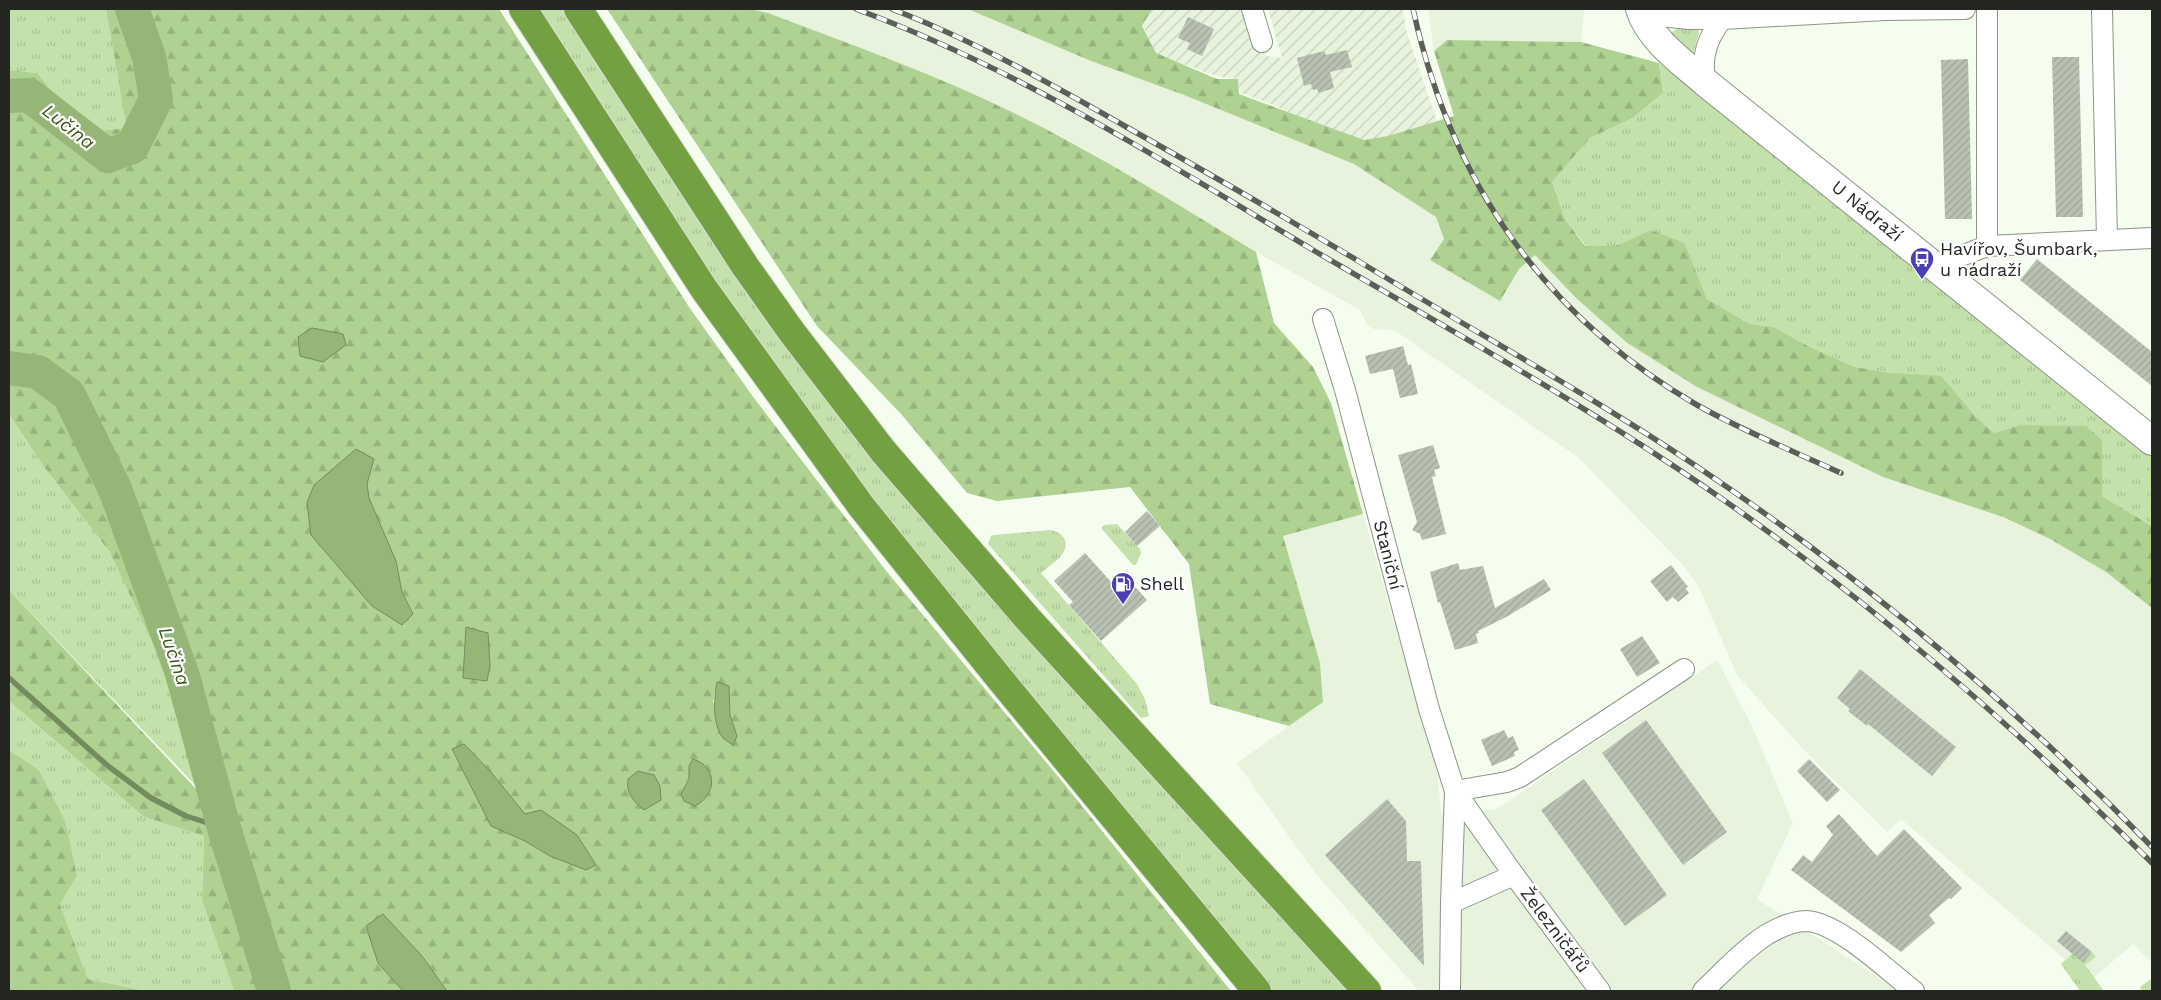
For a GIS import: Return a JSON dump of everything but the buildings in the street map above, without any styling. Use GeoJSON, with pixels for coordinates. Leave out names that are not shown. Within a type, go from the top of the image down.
{"type":"FeatureCollection","features":[{"type":"Feature","properties":{"kind":"highway"},"geometry":{"type":"LineString","coordinates":[[523,9],[704,289],[861,506],[1000,680],[1257,991]]}},
{"type":"Feature","properties":{"kind":"highway"},"geometry":{"type":"LineString","coordinates":[[578,9],[745,266],[791,332],[883,451],[1023,613],[1368,991]]}},
{"type":"Feature","properties":{"kind":"street"},"geometry":{"type":"LineString","coordinates":[[1252,9],[1262,42]]}},
{"type":"Feature","properties":{"kind":"street"},"geometry":{"type":"LineString","coordinates":[[1641,11],[1689,19],[1722,19],[1885,9],[1965,9]]}},
{"type":"Feature","properties":{"kind":"street"},"geometry":{"type":"LineString","coordinates":[[1987,9],[1987,246]]}},
{"type":"Feature","properties":{"kind":"street"},"geometry":{"type":"LineString","coordinates":[[2102,9],[2107,240]]}},
{"type":"Feature","properties":{"kind":"street","name":"U Nádraží"},"geometry":{"type":"LineString","coordinates":[[1641,11],[1653,32],[1705,82],[2152,441]]}},
{"type":"Feature","properties":{"kind":"street"},"geometry":{"type":"LineString","coordinates":[[1705,82],[1703,56],[1707,42],[1722,19]]}},
{"type":"Feature","properties":{"kind":"street"},"geometry":{"type":"LineString","coordinates":[[1935,266],[1987,246],[2152,238]]}},
{"type":"Feature","properties":{"kind":"street","name":"Staniční"},"geometry":{"type":"LineString","coordinates":[[1323,319],[1345,390],[1426,699],[1455,791],[1514,875]]}},
{"type":"Feature","properties":{"kind":"street"},"geometry":{"type":"LineString","coordinates":[[1455,791],[1507,782],[1520,777],[1684,669]]}},
{"type":"Feature","properties":{"kind":"street","name":"Staniční"},"geometry":{"type":"LineString","coordinates":[[1451,903],[1455,791]]}},
{"type":"Feature","properties":{"kind":"street","name":"Železničářů"},"geometry":{"type":"LineString","coordinates":[[1451,903],[1514,875],[1600,991]]}},
{"type":"Feature","properties":{"kind":"street"},"geometry":{"type":"LineString","coordinates":[[1450,991],[1451,903]]}},
{"type":"Feature","properties":{"kind":"street"},"geometry":{"type":"LineString","coordinates":[[1703,991],[1746,950],[1766,936],[1788,925],[1807,921],[1826,926],[1848,939],[1914,991]]}},
{"type":"Feature","properties":{"kind":"shaded area"},"geometry":{"type":"Polygon","coordinates":[[[750,9],[968,9],[1091,61],[1184,95],[1354,164],[1436,217],[1444,239],[1430,260],[1500,300],[1519,269],[1535,255],[1576,298],[1697,387],[1883,477],[2003,517],[2050,539],[2106,572],[2152,608],[2152,963],[2133,944],[2090,981],[1901,819],[1887,832],[1802,748],[1737,675],[1699,587],[1682,564],[1579,458],[1394,330],[1374,329],[1368,326],[1360,310],[1256,252],[1091,152],[1009,110],[931,76],[768,13],[750,9]]]}},
{"type":"Feature","properties":{"kind":"shaded area"},"geometry":{"type":"Polygon","coordinates":[[[1151,9],[1247,9],[1266,56],[1282,58],[1268,9],[1403,9],[1407,33],[1441,133],[1374,154],[1274,105],[1241,93],[1237,79],[1216,76],[1156,54],[1143,26],[1151,9]]]}},
{"type":"Feature","properties":{"kind":"shaded area"},"geometry":{"type":"Polygon","coordinates":[[[1428,9],[1584,9],[1581,42],[1447,40],[1434,51],[1428,9]]]}},
{"type":"Feature","properties":{"kind":"shaded area"},"geometry":{"type":"Polygon","coordinates":[[[312,328],[343,334],[346,345],[323,362],[300,356],[298,337],[312,328]]]}},
{"type":"Feature","properties":{"kind":"shaded area"},"geometry":{"type":"Polygon","coordinates":[[[356,449],[374,459],[367,484],[369,498],[396,561],[402,592],[413,614],[402,625],[372,606],[311,535],[307,503],[314,485],[356,449]]]}},
{"type":"Feature","properties":{"kind":"shaded area"},"geometry":{"type":"Polygon","coordinates":[[[1363,514],[1438,777],[1441,813],[1497,809],[1717,660],[1752,726],[1793,823],[1757,899],[1899,991],[1419,991],[1315,873],[1237,763],[1323,702],[1320,663],[1283,536],[1363,514]]]}},
{"type":"Feature","properties":{"kind":"shaded area"},"geometry":{"type":"Polygon","coordinates":[[[466,627],[488,633],[490,666],[487,681],[463,678],[466,627]]]}},
{"type":"Feature","properties":{"kind":"shaded area"},"geometry":{"type":"Polygon","coordinates":[[[717,682],[729,686],[730,715],[737,736],[733,745],[723,738],[719,732],[715,718],[717,682]]]}},
{"type":"Feature","properties":{"kind":"shaded area"},"geometry":{"type":"Polygon","coordinates":[[[464,744],[490,771],[525,814],[541,810],[577,835],[596,865],[586,870],[550,856],[525,841],[491,826],[452,749],[464,744]]]}},
{"type":"Feature","properties":{"kind":"shaded area"},"geometry":{"type":"Polygon","coordinates":[[[693,759],[707,768],[712,781],[707,795],[695,806],[684,801],[681,794],[689,778],[689,766],[693,759]]]}},
{"type":"Feature","properties":{"kind":"shaded area"},"geometry":{"type":"Polygon","coordinates":[[[638,771],[654,775],[660,786],[661,800],[644,810],[634,800],[628,788],[628,779],[638,771]]]}},
{"type":"Feature","properties":{"kind":"shaded area"},"geometry":{"type":"Polygon","coordinates":[[[383,914],[422,956],[447,991],[403,991],[378,963],[366,926],[383,914]]]}},
{"type":"Feature","properties":{"kind":"green space"},"geometry":{"type":"Polygon","coordinates":[[[9,9],[106,9],[128,128],[87,132],[37,73],[9,70],[9,9]]]}},
{"type":"Feature","properties":{"kind":"green space"},"geometry":{"type":"Polygon","coordinates":[[[106,9],[499,9],[689,307],[754,398],[887,572],[1061,780],[1231,991],[447,991],[422,956],[401,989],[403,991],[234,991],[202,901],[204,836],[144,817],[9,701],[9,688],[12,682],[9,678],[9,590],[198,791],[159,657],[109,551],[44,467],[9,414],[9,70],[37,73],[87,132],[127,128],[106,9]],[[333,470],[314,485],[413,613],[402,592],[396,561],[369,498],[367,484],[333,470]],[[717,682],[713,702],[737,736],[730,715],[729,687],[717,682]],[[464,744],[452,750],[471,784],[525,841],[550,856],[564,861],[596,865],[577,835],[525,814],[490,771],[464,744]],[[689,766],[689,778],[684,786],[695,806],[689,766]]]}},
{"type":"Feature","properties":{"kind":"green space"},"geometry":{"type":"Polygon","coordinates":[[[540,9],[564,9],[679,189],[1353,991],[1272,991],[935,581],[779,376],[658,198],[540,9]]]}},
{"type":"Feature","properties":{"kind":"green space"},"geometry":{"type":"Polygon","coordinates":[[[607,9],[750,9],[768,13],[921,71],[1010,111],[1104,161],[1256,252],[1274,323],[1313,367],[1331,403],[1363,514],[1283,536],[1320,663],[1323,702],[1289,726],[1210,704],[1189,564],[1130,487],[997,501],[967,493],[902,415],[817,326],[607,9]]]}},
{"type":"Feature","properties":{"kind":"green space"},"geometry":{"type":"Polygon","coordinates":[[[968,9],[1152,9],[1142,26],[1156,53],[1217,79],[1238,79],[1239,94],[1364,140],[1388,136],[1454,116],[1434,51],[1447,40],[1581,42],[1659,63],[1663,93],[1633,118],[1590,138],[1552,182],[1565,219],[1585,246],[1615,246],[1651,230],[1685,243],[1707,299],[1750,324],[1774,327],[1808,346],[1855,367],[1892,373],[1941,376],[1974,415],[1994,433],[2020,425],[2086,426],[2102,440],[2102,496],[2152,526],[2152,608],[2106,572],[2050,539],[2003,517],[1883,477],[1697,387],[1626,342],[1576,298],[1535,255],[1519,269],[1500,301],[1430,260],[1444,239],[1436,217],[1354,164],[1184,95],[1091,61],[968,9]]]}},
{"type":"Feature","properties":{"kind":"green space"},"geometry":{"type":"Polygon","coordinates":[[[1697,28],[1699,33],[1693,54],[1671,35],[1677,29],[1697,28]]]}},
{"type":"Feature","properties":{"kind":"green space"},"geometry":{"type":"Polygon","coordinates":[[[1659,63],[2152,457],[2152,526],[2102,496],[2102,440],[2020,425],[1994,433],[1974,415],[1892,373],[1855,367],[1808,346],[1774,327],[1750,324],[1707,299],[1685,243],[1651,230],[1615,246],[1586,246],[1565,219],[1552,182],[1590,138],[1633,118],[1663,93],[1659,63]]]}},
{"type":"Feature","properties":{"kind":"green space"},"geometry":{"type":"Polygon","coordinates":[[[9,414],[44,467],[109,551],[159,657],[199,789],[9,590],[9,414]]]}},
{"type":"Feature","properties":{"kind":"green space"},"geometry":{"type":"Polygon","coordinates":[[[1117,524],[1140,549],[1141,553],[1136,565],[1133,565],[1101,528],[1104,525],[1117,524]]]}},
{"type":"Feature","properties":{"kind":"green space"},"geometry":{"type":"Polygon","coordinates":[[[1050,530],[1058,532],[1064,538],[1066,543],[1065,549],[1059,558],[1041,573],[1137,684],[1145,699],[1149,716],[1141,718],[988,544],[991,536],[994,535],[1050,530]]]}},
{"type":"Feature","properties":{"kind":"green space"},"geometry":{"type":"Polygon","coordinates":[[[9,701],[144,817],[204,836],[202,901],[234,991],[147,991],[88,979],[60,904],[77,876],[38,769],[9,750],[9,701]]]}},
{"type":"Feature","properties":{"kind":"green space"},"geometry":{"type":"Polygon","coordinates":[[[9,750],[38,769],[65,821],[77,876],[60,904],[88,979],[147,991],[9,991],[9,750]]]}},
{"type":"Feature","properties":{"kind":"green space"},"geometry":{"type":"Polygon","coordinates":[[[2092,952],[2096,957],[2085,965],[2104,991],[2080,991],[2061,964],[2072,954],[2083,963],[2092,952]]]}},
{"type":"Feature","properties":{"kind":"green space"},"geometry":{"type":"Polygon","coordinates":[[[2152,978],[2152,991],[2142,991],[2140,987],[2152,978]]]}},
{"type":"Feature","properties":{"kind":"waterway","name":"Lučina"},"geometry":{"type":"LineString","coordinates":[[9,96],[29,95],[108,156],[132,147],[156,99],[149,57],[132,9]]}},
{"type":"Feature","properties":{"kind":"waterway","name":"Lučina"},"geometry":{"type":"LineString","coordinates":[[9,368],[38,372],[69,395],[115,489],[182,673],[224,828],[274,991]]}},
{"type":"Feature","properties":{"kind":"waterway"},"geometry":{"type":"LineString","coordinates":[[9,678],[108,766],[151,798],[186,816],[224,828]]}},
{"type":"Feature","properties":{"kind":"railway"},"geometry":{"type":"LineString","coordinates":[[856,9],[916,33],[975,60],[1033,88],[1090,119],[1516,368],[1666,461],[1774,536],[1887,623],[1995,715],[2152,863]]}},
{"type":"Feature","properties":{"kind":"railway"},"geometry":{"type":"LineString","coordinates":[[892,9],[953,35],[1013,64],[1187,161],[1577,391],[1708,474],[1826,559],[1940,649],[2048,745],[2152,847]]}},
{"type":"Feature","properties":{"kind":"railway"},"geometry":{"type":"LineString","coordinates":[[1413,9],[1430,72],[1452,131],[1479,186],[1512,238],[1550,286],[1593,330],[1642,369],[1697,405],[1750,432],[1841,473]]}},
{"type":"Feature","properties":{"kind":"place","name":"Havířov, Šumbark, u nádraží"},"geometry":{"type":"Point","coordinates":[1922,280]}},
{"type":"Feature","properties":{"kind":"place","name":"Shell"},"geometry":{"type":"Point","coordinates":[1123,605]}}]}
